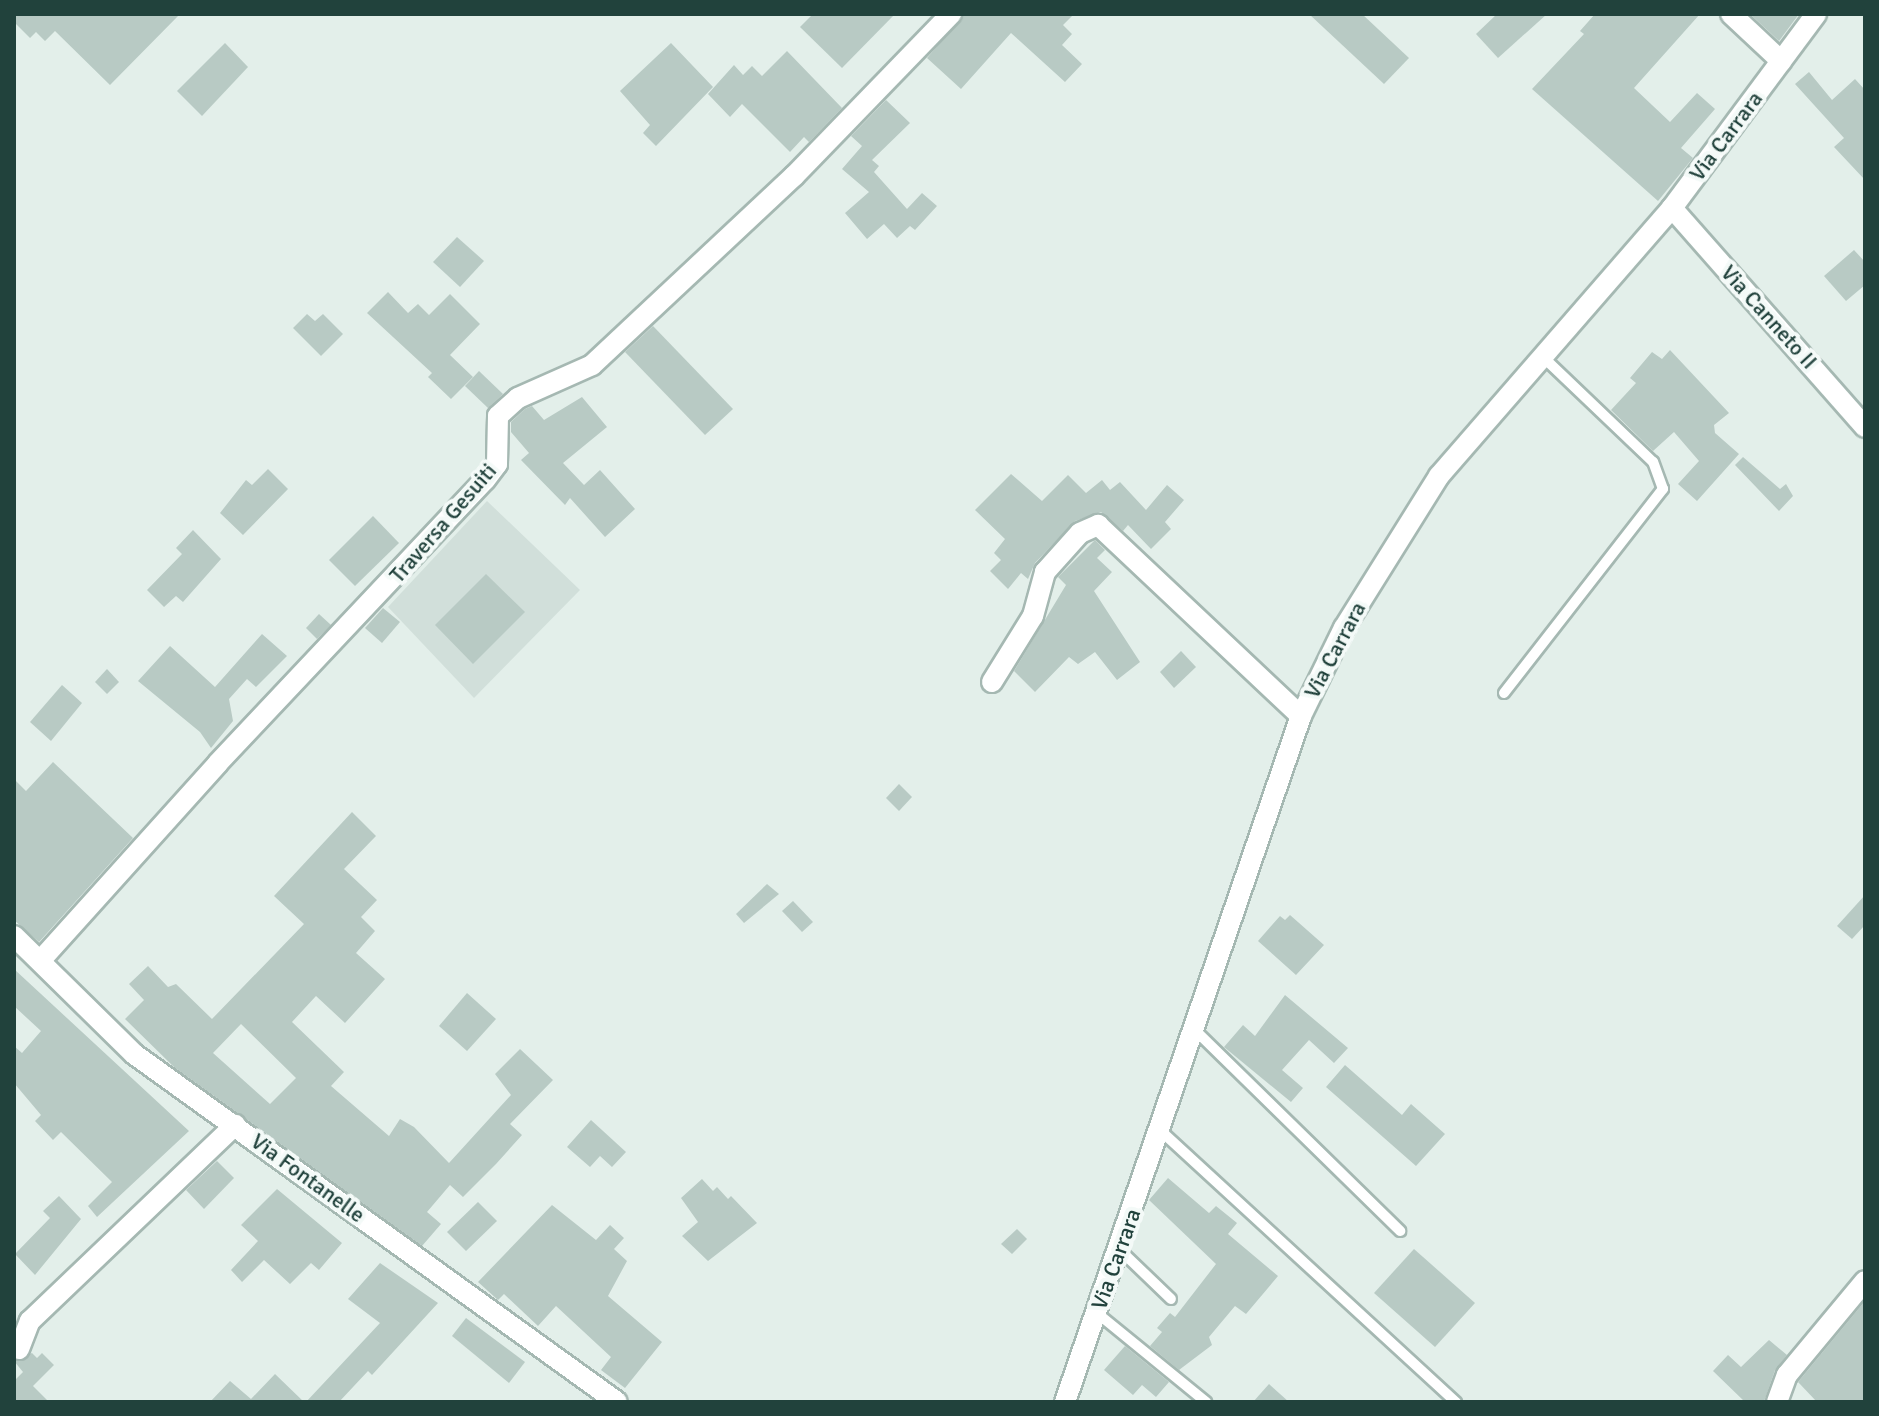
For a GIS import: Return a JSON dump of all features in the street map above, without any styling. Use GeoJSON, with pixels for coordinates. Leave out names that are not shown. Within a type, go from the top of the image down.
{"type":"FeatureCollection","features":[{"type":"Feature","properties":{"kind":"street","name":"Traversa Gesuiti"},"geometry":{"type":"LineString","coordinates":[[40,961],[207,774],[485,480],[497,464],[498,416],[518,398],[592,365],[794,176],[951,14]]}},
{"type":"Feature","properties":{"kind":"street"},"geometry":{"type":"LineString","coordinates":[[1731,14],[1781,61]]}},
{"type":"Feature","properties":{"kind":"street","name":"Via Carrara"},"geometry":{"type":"LineString","coordinates":[[1065,1402],[1196,1031],[1301,716],[1344,628],[1414,512],[1542,356],[1672,208],[1816,14]]}},
{"type":"Feature","properties":{"kind":"street","name":"Via Canneto II"},"geometry":{"type":"LineString","coordinates":[[1672,208],[1865,427]]}},
{"type":"Feature","properties":{"kind":"street"},"geometry":{"type":"LineString","coordinates":[[992,682],[1033,616],[1045,572],[1080,533],[1098,525],[1301,716]]}},
{"type":"Feature","properties":{"kind":"street","name":"Via Fontanelle"},"geometry":{"type":"LineString","coordinates":[[14,936],[134,1054],[617,1402]]}},
{"type":"Feature","properties":{"kind":"street"},"geometry":{"type":"LineString","coordinates":[[19,1349],[30,1321],[235,1125]]}},
{"type":"Feature","properties":{"kind":"street"},"geometry":{"type":"LineString","coordinates":[[1777,1402],[1787,1375],[1865,1281]]}},
{"type":"Feature","properties":{"kind":"lane"},"geometry":{"type":"LineString","coordinates":[[1504,693],[1663,489],[1653,462],[1542,356]]}},
{"type":"Feature","properties":{"kind":"lane"},"geometry":{"type":"LineString","coordinates":[[1196,1031],[1400,1231]]}},
{"type":"Feature","properties":{"kind":"lane"},"geometry":{"type":"LineString","coordinates":[[1161,1131],[1456,1402]]}},
{"type":"Feature","properties":{"kind":"lane"},"geometry":{"type":"LineString","coordinates":[[1119,1249],[1171,1299]]}},
{"type":"Feature","properties":{"kind":"lane"},"geometry":{"type":"LineString","coordinates":[[1097,1313],[1206,1402]]}},
{"type":"Feature","properties":{"kind":"shaded area"},"geometry":{"type":"Polygon","coordinates":[[[487,501],[580,590],[474,698],[388,607],[487,501]]]}},
{"type":"Feature","properties":{"kind":"building"},"geometry":{"type":"Polygon","coordinates":[[[14,14],[180,14],[110,85],[55,31],[45,41],[36,32],[30,38],[14,22],[14,14]]]}},
{"type":"Feature","properties":{"kind":"building"},"geometry":{"type":"Polygon","coordinates":[[[813,14],[895,14],[842,68],[800,27],[813,14]]]}},
{"type":"Feature","properties":{"kind":"building"},"geometry":{"type":"Polygon","coordinates":[[[965,14],[1074,14],[1063,25],[1072,34],[1062,45],[1082,64],[1065,82],[1011,33],[961,89],[927,58],[965,14]]]}},
{"type":"Feature","properties":{"kind":"building"},"geometry":{"type":"Polygon","coordinates":[[[1309,14],[1362,14],[1409,58],[1384,84],[1309,14]]]}},
{"type":"Feature","properties":{"kind":"building"},"geometry":{"type":"Polygon","coordinates":[[[1497,14],[1547,14],[1498,58],[1476,34],[1497,14]]]}},
{"type":"Feature","properties":{"kind":"building"},"geometry":{"type":"Polygon","coordinates":[[[1595,14],[1700,14],[1634,88],[1670,122],[1697,93],[1715,109],[1681,148],[1693,158],[1658,201],[1532,89],[1584,34],[1580,31],[1595,14]]]}},
{"type":"Feature","properties":{"kind":"building"},"geometry":{"type":"Polygon","coordinates":[[[1750,14],[1799,14],[1779,41],[1750,14]]]}},
{"type":"Feature","properties":{"kind":"building"},"geometry":{"type":"Polygon","coordinates":[[[225,43],[248,67],[202,116],[177,91],[225,43]]]}},
{"type":"Feature","properties":{"kind":"building"},"geometry":{"type":"Polygon","coordinates":[[[671,43],[713,87],[656,146],[643,133],[650,125],[620,91],[671,43]]]}},
{"type":"Feature","properties":{"kind":"building"},"geometry":{"type":"Polygon","coordinates":[[[787,51],[842,108],[809,142],[804,137],[790,152],[742,104],[730,117],[708,94],[734,65],[743,75],[752,66],[762,76],[787,51]]]}},
{"type":"Feature","properties":{"kind":"building"},"geometry":{"type":"Polygon","coordinates":[[[1809,72],[1832,100],[1855,79],[1865,90],[1865,180],[1834,147],[1844,138],[1795,84],[1809,72]]]}},
{"type":"Feature","properties":{"kind":"building"},"geometry":{"type":"Polygon","coordinates":[[[886,100],[910,123],[872,160],[879,166],[874,172],[907,209],[922,193],[937,206],[915,230],[910,226],[897,238],[884,224],[867,239],[845,213],[869,192],[842,169],[862,146],[851,136],[886,100]]]}},
{"type":"Feature","properties":{"kind":"building"},"geometry":{"type":"Polygon","coordinates":[[[457,237],[484,261],[460,287],[433,262],[457,237]]]}},
{"type":"Feature","properties":{"kind":"building"},"geometry":{"type":"Polygon","coordinates":[[[1854,250],[1865,262],[1865,285],[1846,301],[1824,276],[1854,250]]]}},
{"type":"Feature","properties":{"kind":"building"},"geometry":{"type":"Polygon","coordinates":[[[388,292],[408,313],[418,304],[429,315],[450,294],[480,324],[450,355],[473,377],[451,399],[428,377],[432,373],[367,313],[388,292]]]}},
{"type":"Feature","properties":{"kind":"building"},"geometry":{"type":"Polygon","coordinates":[[[307,314],[315,321],[323,314],[343,334],[321,356],[293,328],[307,314]]]}},
{"type":"Feature","properties":{"kind":"building"},"geometry":{"type":"Polygon","coordinates":[[[653,326],[733,409],[705,435],[625,352],[653,326]]]}},
{"type":"Feature","properties":{"kind":"building"},"geometry":{"type":"Polygon","coordinates":[[[1670,350],[1729,413],[1714,425],[1715,433],[1739,454],[1697,501],[1678,484],[1699,461],[1674,432],[1653,451],[1611,410],[1636,383],[1630,378],[1652,352],[1662,359],[1670,350]]]}},
{"type":"Feature","properties":{"kind":"building"},"geometry":{"type":"Polygon","coordinates":[[[479,371],[503,394],[488,408],[465,386],[479,371]]]}},
{"type":"Feature","properties":{"kind":"building"},"geometry":{"type":"Polygon","coordinates":[[[582,397],[607,427],[563,463],[584,485],[600,470],[635,509],[605,537],[570,498],[565,505],[521,460],[529,453],[511,432],[511,422],[525,409],[532,406],[544,420],[582,397]]]}},
{"type":"Feature","properties":{"kind":"building"},"geometry":{"type":"Polygon","coordinates":[[[1743,457],[1780,489],[1786,484],[1793,496],[1779,511],[1735,465],[1743,457]]]}},
{"type":"Feature","properties":{"kind":"building"},"geometry":{"type":"Polygon","coordinates":[[[268,469],[288,489],[243,535],[220,513],[246,480],[252,485],[268,469]]]}},
{"type":"Feature","properties":{"kind":"building"},"geometry":{"type":"Polygon","coordinates":[[[1011,474],[1042,501],[1068,475],[1086,493],[1102,480],[1110,490],[1120,482],[1146,510],[1167,485],[1184,500],[1165,522],[1171,529],[1151,549],[1128,525],[1123,531],[1101,512],[1075,521],[1035,563],[1028,579],[1021,573],[1008,589],[990,571],[1001,560],[994,553],[1005,539],[975,510],[1011,474]]]}},
{"type":"Feature","properties":{"kind":"building"},"geometry":{"type":"Polygon","coordinates":[[[373,516],[399,543],[355,586],[329,560],[373,516]]]}},
{"type":"Feature","properties":{"kind":"building"},"geometry":{"type":"Polygon","coordinates":[[[193,530],[221,559],[183,602],[176,596],[164,607],[147,590],[182,554],[176,548],[193,530]]]}},
{"type":"Feature","properties":{"kind":"building"},"geometry":{"type":"Polygon","coordinates":[[[1095,540],[1105,550],[1097,558],[1112,572],[1094,591],[1140,662],[1117,680],[1095,652],[1078,664],[1069,657],[1035,692],[1014,671],[1066,585],[1058,577],[1095,540]]]}},
{"type":"Feature","properties":{"kind":"building"},"geometry":{"type":"Polygon","coordinates":[[[486,574],[525,612],[473,664],[435,625],[486,574]]]}},
{"type":"Feature","properties":{"kind":"building"},"geometry":{"type":"Polygon","coordinates":[[[383,608],[400,622],[382,643],[365,628],[383,608]]]}},
{"type":"Feature","properties":{"kind":"building"},"geometry":{"type":"Polygon","coordinates":[[[319,614],[331,625],[317,639],[306,628],[319,614]]]}},
{"type":"Feature","properties":{"kind":"building"},"geometry":{"type":"Polygon","coordinates":[[[262,634],[287,656],[256,687],[247,679],[229,699],[233,721],[211,748],[200,732],[138,681],[170,646],[215,687],[262,634]]]}},
{"type":"Feature","properties":{"kind":"building"},"geometry":{"type":"Polygon","coordinates":[[[1181,651],[1196,667],[1174,688],[1160,672],[1181,651]]]}},
{"type":"Feature","properties":{"kind":"building"},"geometry":{"type":"Polygon","coordinates":[[[107,669],[119,682],[107,694],[95,682],[107,669]]]}},
{"type":"Feature","properties":{"kind":"building"},"geometry":{"type":"Polygon","coordinates":[[[62,685],[82,703],[51,741],[30,722],[62,685]]]}},
{"type":"Feature","properties":{"kind":"building"},"geometry":{"type":"Polygon","coordinates":[[[53,762],[133,838],[39,942],[14,920],[14,779],[26,791],[53,762]]]}},
{"type":"Feature","properties":{"kind":"building"},"geometry":{"type":"Polygon","coordinates":[[[899,784],[912,797],[899,811],[886,798],[899,784]]]}},
{"type":"Feature","properties":{"kind":"building"},"geometry":{"type":"Polygon","coordinates":[[[352,812],[376,836],[344,869],[377,900],[361,917],[375,931],[356,953],[385,979],[345,1023],[316,996],[292,1022],[344,1072],[331,1086],[389,1136],[400,1119],[414,1127],[449,1163],[511,1095],[495,1074],[520,1049],[553,1080],[510,1124],[522,1135],[496,1164],[463,1197],[450,1185],[427,1212],[441,1224],[422,1246],[175,1068],[125,1019],[144,1000],[129,984],[148,966],[168,987],[176,984],[212,1019],[304,924],[274,896],[352,812]],[[241,1024],[213,1053],[270,1104],[296,1078],[241,1024]]]}},
{"type":"Feature","properties":{"kind":"building"},"geometry":{"type":"Polygon","coordinates":[[[767,884],[779,894],[744,923],[736,914],[767,884]]]}},
{"type":"Feature","properties":{"kind":"building"},"geometry":{"type":"Polygon","coordinates":[[[1865,895],[1865,925],[1852,939],[1837,926],[1865,895]]]}},
{"type":"Feature","properties":{"kind":"building"},"geometry":{"type":"Polygon","coordinates":[[[793,901],[813,922],[802,932],[782,911],[793,901]]]}},
{"type":"Feature","properties":{"kind":"building"},"geometry":{"type":"Polygon","coordinates":[[[1290,915],[1324,945],[1296,975],[1258,941],[1280,916],[1285,920],[1290,915]]]}},
{"type":"Feature","properties":{"kind":"building"},"geometry":{"type":"Polygon","coordinates":[[[14,969],[189,1131],[97,1217],[88,1206],[112,1182],[61,1132],[53,1140],[35,1121],[41,1115],[14,1083],[14,1046],[22,1053],[41,1031],[14,1006],[14,969]]]}},
{"type":"Feature","properties":{"kind":"building"},"geometry":{"type":"Polygon","coordinates":[[[467,993],[496,1019],[467,1051],[439,1026],[467,993]]]}},
{"type":"Feature","properties":{"kind":"building"},"geometry":{"type":"Polygon","coordinates":[[[1285,995],[1348,1048],[1334,1063],[1309,1040],[1282,1070],[1303,1088],[1291,1102],[1224,1047],[1243,1025],[1255,1036],[1285,995]]]}},
{"type":"Feature","properties":{"kind":"building"},"geometry":{"type":"Polygon","coordinates":[[[1345,1065],[1402,1115],[1411,1104],[1445,1134],[1416,1166],[1326,1087],[1345,1065]]]}},
{"type":"Feature","properties":{"kind":"building"},"geometry":{"type":"Polygon","coordinates":[[[591,1120],[626,1152],[612,1167],[600,1156],[590,1167],[567,1147],[591,1120]]]}},
{"type":"Feature","properties":{"kind":"building"},"geometry":{"type":"Polygon","coordinates":[[[217,1161],[234,1178],[204,1209],[186,1190],[217,1161]]]}},
{"type":"Feature","properties":{"kind":"building"},"geometry":{"type":"Polygon","coordinates":[[[1168,1178],[1209,1213],[1216,1206],[1237,1223],[1228,1234],[1278,1276],[1246,1314],[1235,1306],[1209,1337],[1212,1345],[1179,1370],[1150,1346],[1162,1332],[1157,1328],[1170,1313],[1175,1317],[1216,1264],[1149,1200],[1168,1178]]]}},
{"type":"Feature","properties":{"kind":"building"},"geometry":{"type":"Polygon","coordinates":[[[702,1179],[713,1191],[717,1187],[728,1199],[731,1196],[757,1223],[708,1261],[682,1236],[698,1222],[681,1198],[702,1179]]]}},
{"type":"Feature","properties":{"kind":"building"},"geometry":{"type":"Polygon","coordinates":[[[277,1189],[342,1243],[319,1270],[311,1263],[290,1284],[264,1260],[242,1282],[231,1270],[258,1241],[241,1225],[277,1189]]]}},
{"type":"Feature","properties":{"kind":"building"},"geometry":{"type":"Polygon","coordinates":[[[59,1196],[81,1219],[35,1275],[15,1254],[50,1218],[43,1211],[59,1196]]]}},
{"type":"Feature","properties":{"kind":"building"},"geometry":{"type":"Polygon","coordinates":[[[478,1202],[497,1221],[466,1251],[447,1232],[478,1202]]]}},
{"type":"Feature","properties":{"kind":"building"},"geometry":{"type":"Polygon","coordinates":[[[552,1205],[596,1240],[610,1225],[624,1238],[614,1249],[627,1261],[608,1296],[662,1342],[625,1388],[601,1370],[611,1357],[556,1306],[538,1326],[504,1294],[498,1300],[478,1282],[552,1205]]]}},
{"type":"Feature","properties":{"kind":"building"},"geometry":{"type":"Polygon","coordinates":[[[1017,1229],[1027,1239],[1012,1254],[1001,1244],[1017,1229]]]}},
{"type":"Feature","properties":{"kind":"building"},"geometry":{"type":"Polygon","coordinates":[[[1414,1249],[1475,1303],[1435,1347],[1374,1293],[1414,1249]]]}},
{"type":"Feature","properties":{"kind":"building"},"geometry":{"type":"Polygon","coordinates":[[[380,1263],[438,1303],[372,1375],[368,1371],[339,1402],[306,1402],[380,1323],[348,1299],[380,1263]]]}},
{"type":"Feature","properties":{"kind":"building"},"geometry":{"type":"Polygon","coordinates":[[[1865,1301],[1865,1402],[1817,1402],[1798,1382],[1865,1301]]]}},
{"type":"Feature","properties":{"kind":"building"},"geometry":{"type":"Polygon","coordinates":[[[466,1318],[525,1362],[509,1383],[452,1336],[466,1318]]]}},
{"type":"Feature","properties":{"kind":"building"},"geometry":{"type":"Polygon","coordinates":[[[1769,1340],[1787,1355],[1775,1370],[1764,1402],[1745,1402],[1713,1371],[1728,1355],[1741,1367],[1769,1340]]]}},
{"type":"Feature","properties":{"kind":"building"},"geometry":{"type":"Polygon","coordinates":[[[1125,1346],[1169,1382],[1156,1397],[1142,1385],[1133,1395],[1104,1370],[1125,1346]]]}},
{"type":"Feature","properties":{"kind":"building"},"geometry":{"type":"Polygon","coordinates":[[[32,1353],[37,1358],[42,1353],[54,1365],[33,1386],[49,1402],[14,1402],[14,1381],[23,1372],[14,1361],[32,1353]]]}},
{"type":"Feature","properties":{"kind":"building"},"geometry":{"type":"Polygon","coordinates":[[[275,1374],[304,1402],[210,1402],[230,1381],[251,1399],[275,1374]]]}},
{"type":"Feature","properties":{"kind":"building"},"geometry":{"type":"Polygon","coordinates":[[[1269,1384],[1289,1402],[1253,1402],[1269,1384]]]}}]}
